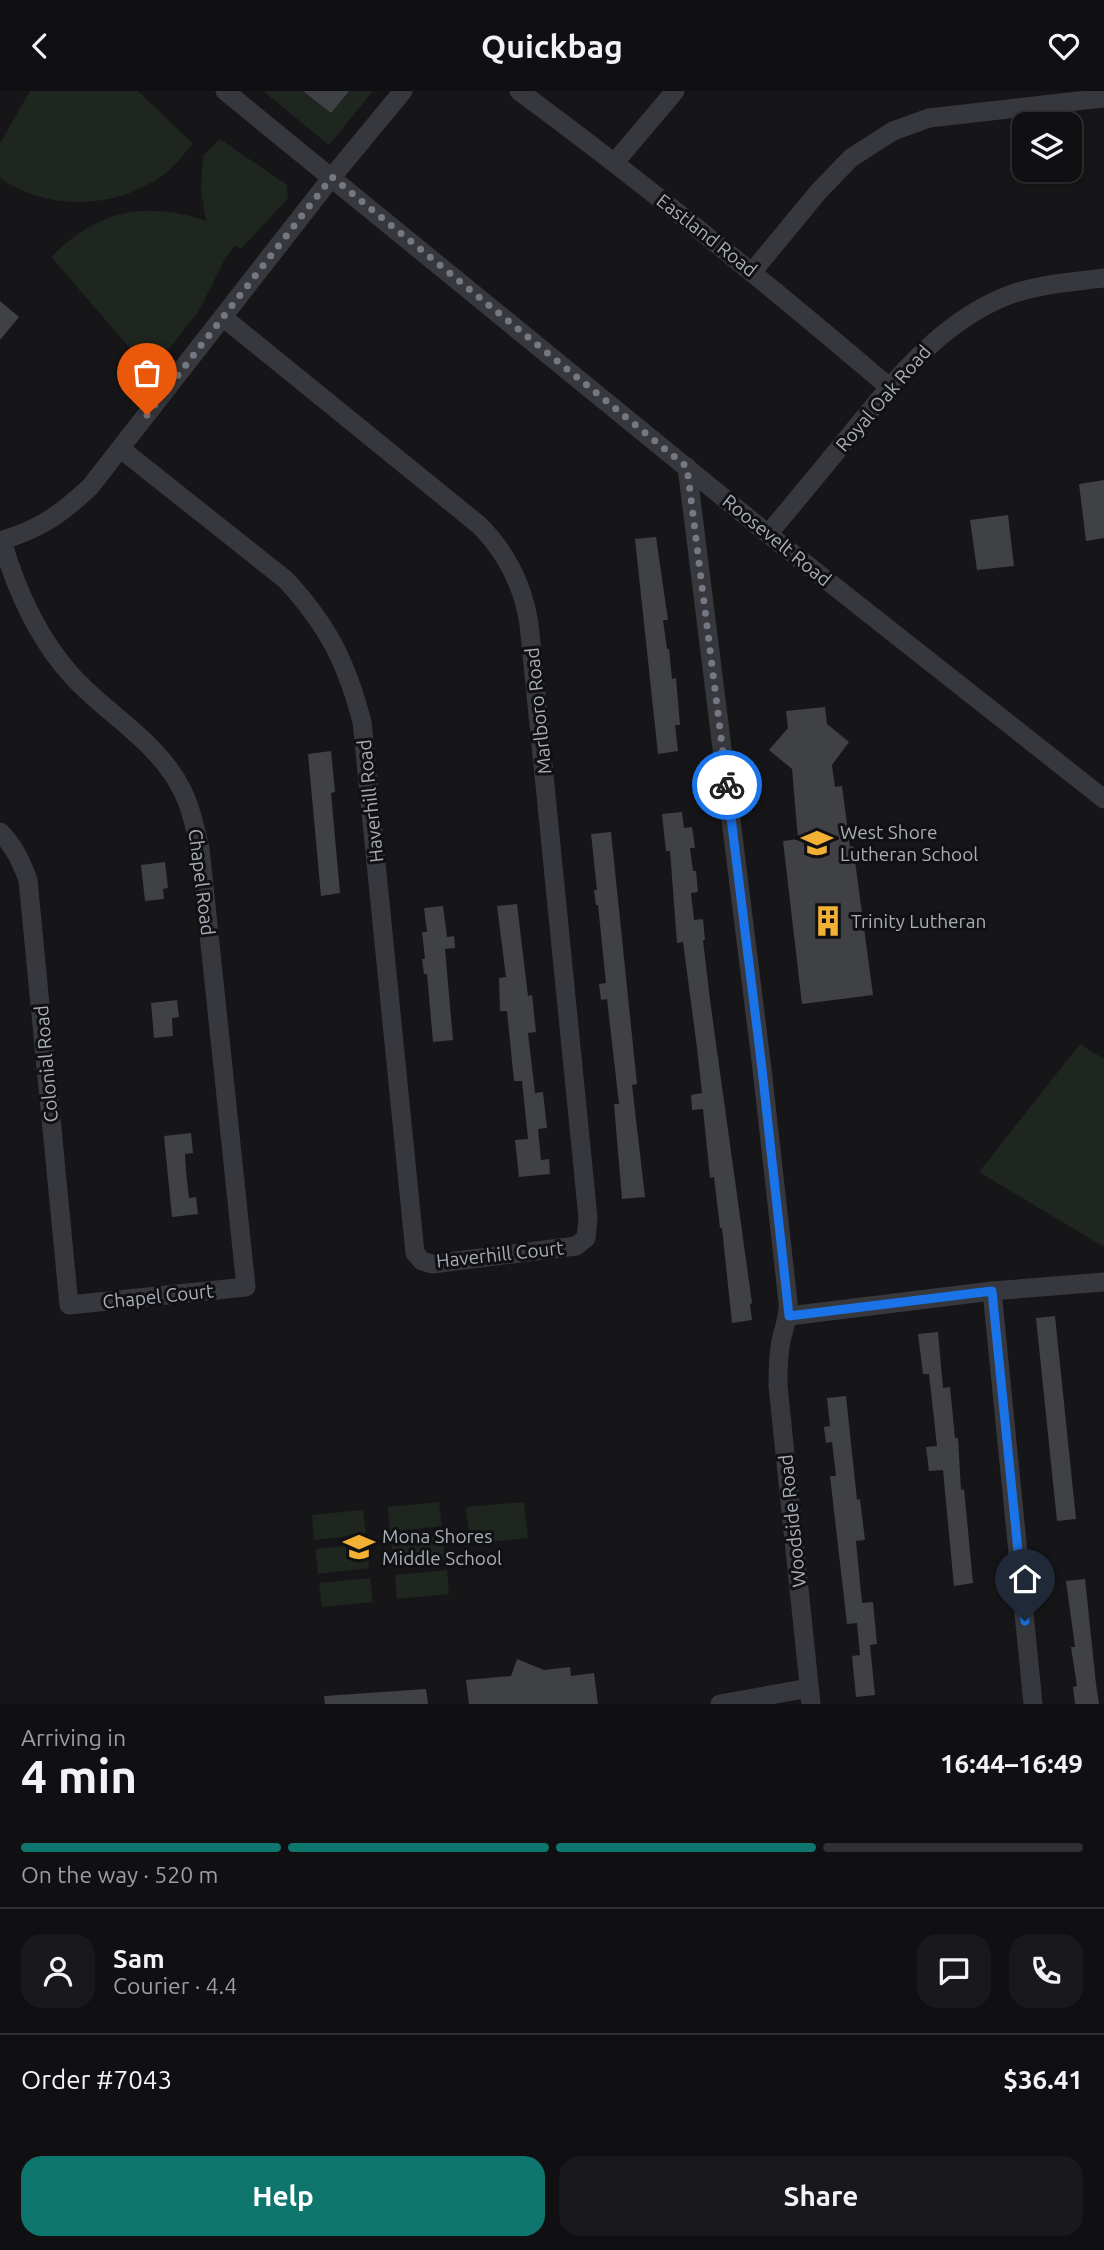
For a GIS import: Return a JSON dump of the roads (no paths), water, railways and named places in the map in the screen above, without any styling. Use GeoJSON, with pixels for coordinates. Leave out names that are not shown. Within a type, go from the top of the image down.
{"type":"FeatureCollection","features":[{"type":"Feature","properties":{"kind":"street","name":"Roosevelt Road"},"geometry":{"type":"LineString","coordinates":[[225,91],[768,534],[1104,799]]}},
{"type":"Feature","properties":{"kind":"street"},"geometry":{"type":"LineString","coordinates":[[1,541],[42,526],[64,511],[90,487],[332,177],[404,91]]}},
{"type":"Feature","properties":{"kind":"street","name":"Eastland Road"},"geometry":{"type":"LineString","coordinates":[[519,91],[615,162],[753,271],[889,387]]}},
{"type":"Feature","properties":{"kind":"street"},"geometry":{"type":"LineString","coordinates":[[615,162],[675,91]]}},
{"type":"Feature","properties":{"kind":"street"},"geometry":{"type":"LineString","coordinates":[[753,271],[819,191],[851,158],[893,131],[929,118],[1104,98]]}},
{"type":"Feature","properties":{"kind":"street","name":"Royal Oak Road"},"geometry":{"type":"LineString","coordinates":[[768,534],[889,387],[938,337],[986,305],[1041,286],[1104,278]]}},
{"type":"Feature","properties":{"kind":"street","name":"Marlboro Road"},"geometry":{"type":"LineString","coordinates":[[224,318],[479,525],[505,555],[519,584],[529,624],[587,1205],[589,1230],[586,1238]]}},
{"type":"Feature","properties":{"kind":"street","name":"Haverhill Road"},"geometry":{"type":"LineString","coordinates":[[121,449],[286,580],[325,628],[347,672],[362,722],[415,1253]]}},
{"type":"Feature","properties":{"kind":"street"},"geometry":{"type":"LineString","coordinates":[[687,467],[761,1055],[789,1316],[992,1291],[1104,1282]]}},
{"type":"Feature","properties":{"kind":"street","name":"Chapel Road"},"geometry":{"type":"LineString","coordinates":[[1,541],[27,606],[45,639],[72,675],[158,755],[183,791],[193,817],[201,859],[246,1287]]}},
{"type":"Feature","properties":{"kind":"street","name":"Colonial Road"},"geometry":{"type":"LineString","coordinates":[[0,832],[12,844],[22,861],[28,880],[69,1305]]}},
{"type":"Feature","properties":{"kind":"street","name":"Haverhill Court"},"geometry":{"type":"LineString","coordinates":[[415,1253],[422,1261],[432,1264],[576,1246],[586,1238]]}},
{"type":"Feature","properties":{"kind":"street","name":"Chapel Court"},"geometry":{"type":"LineString","coordinates":[[69,1305],[246,1287]]}},
{"type":"Feature","properties":{"kind":"street"},"geometry":{"type":"LineString","coordinates":[[992,1291],[1034,1704]]}},
{"type":"Feature","properties":{"kind":"street","name":"Woodside Road"},"geometry":{"type":"LineString","coordinates":[[789,1316],[782,1338],[778,1386],[810,1696]]}},
{"type":"Feature","properties":{"kind":"street"},"geometry":{"type":"LineString","coordinates":[[720,1704],[810,1696]]}},
{"type":"Feature","properties":{"kind":"place","name":"West Shore Lutheran School"},"geometry":{"type":"Point","coordinates":[817,843]}},
{"type":"Feature","properties":{"kind":"place","name":"Trinity Lutheran"},"geometry":{"type":"Point","coordinates":[828,921]}},
{"type":"Feature","properties":{"kind":"place","name":"Mona Shores Middle School"},"geometry":{"type":"Point","coordinates":[359,1547]}}]}
